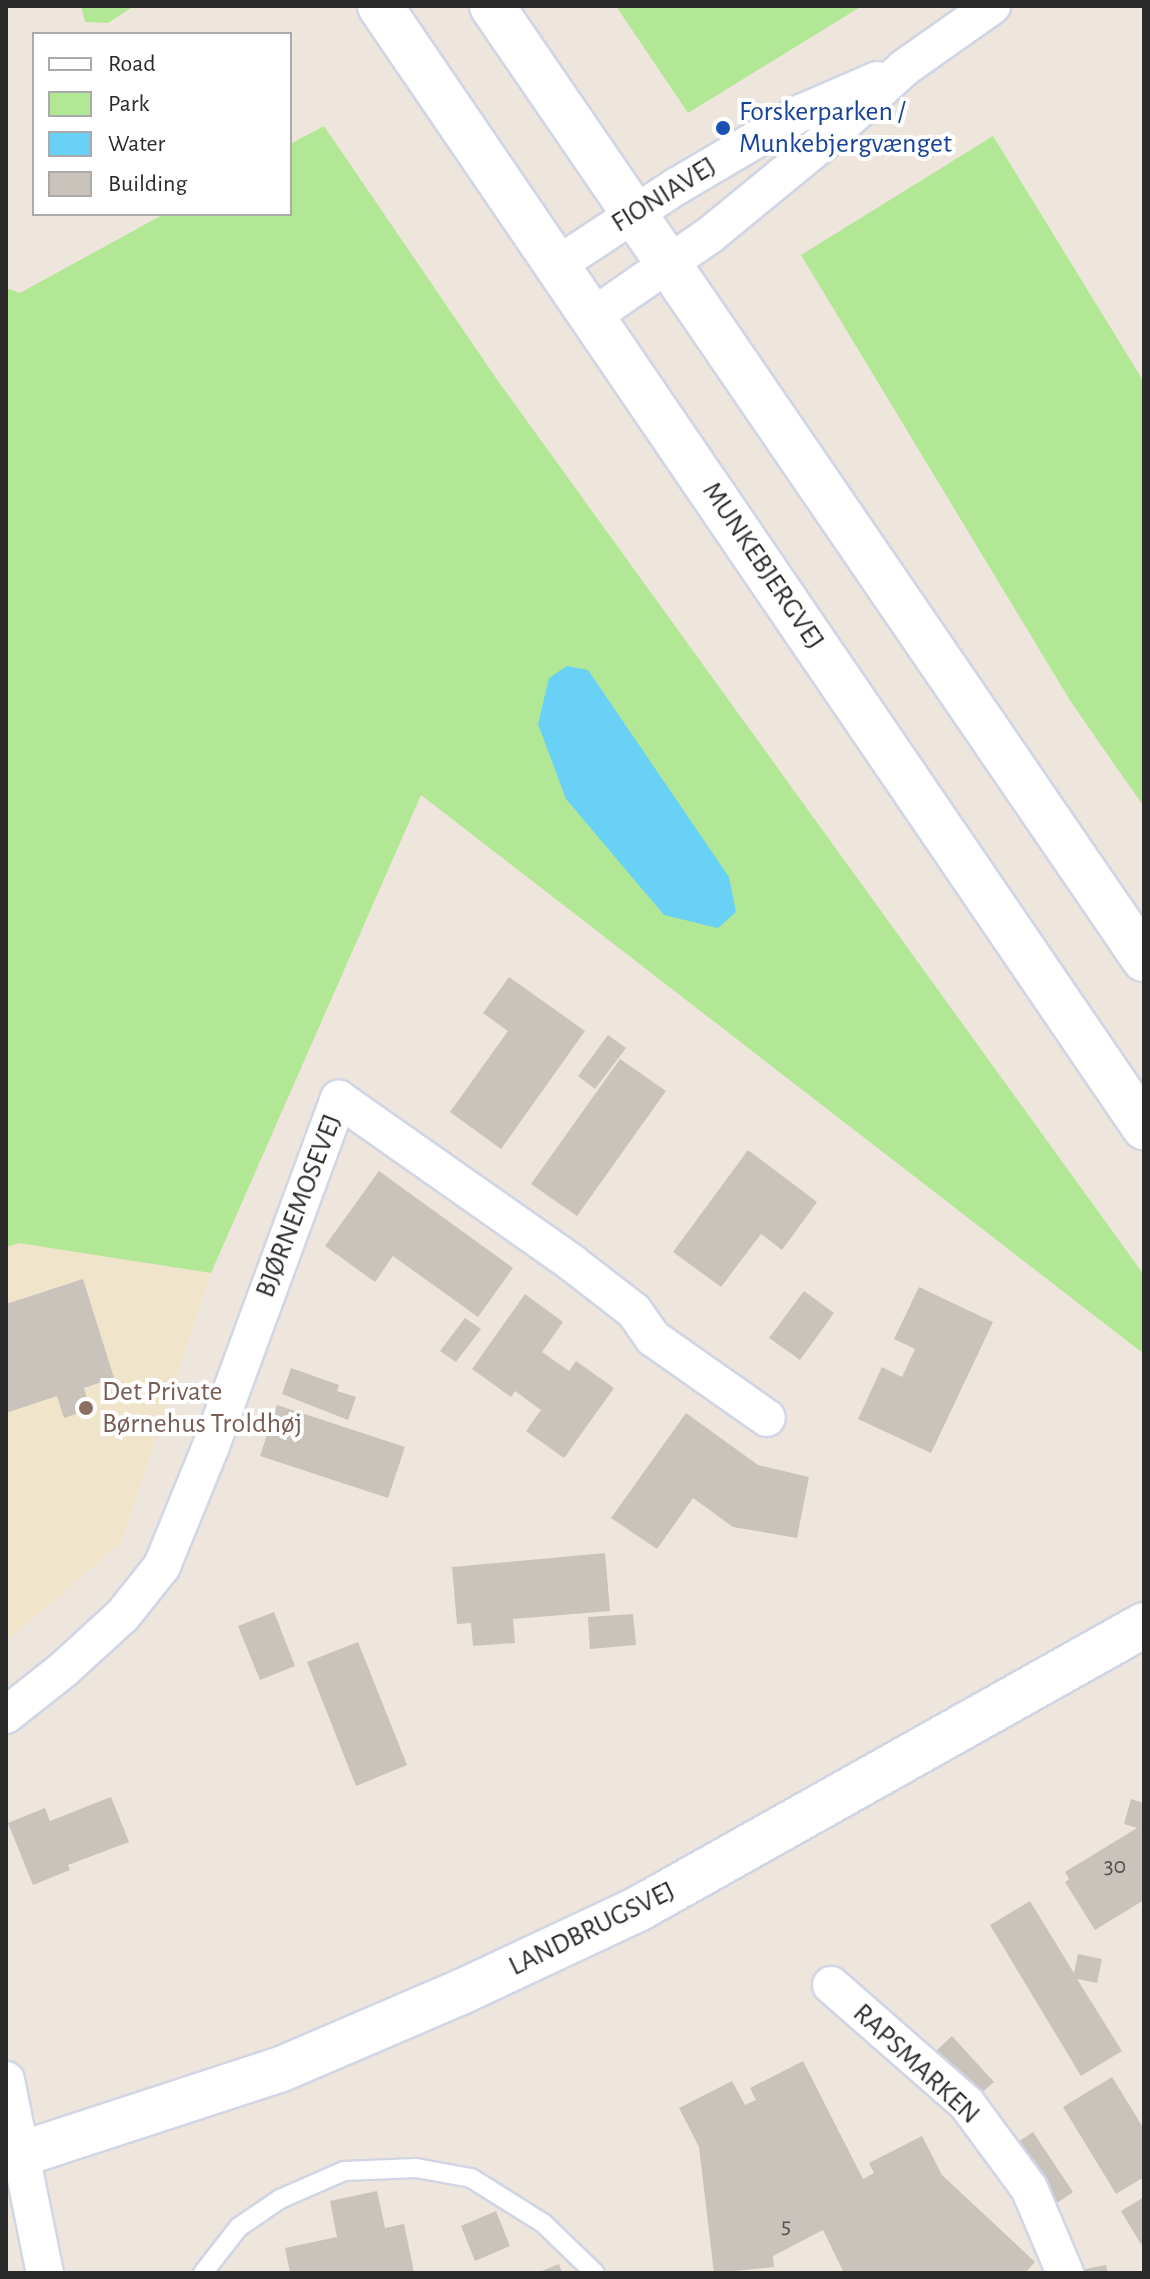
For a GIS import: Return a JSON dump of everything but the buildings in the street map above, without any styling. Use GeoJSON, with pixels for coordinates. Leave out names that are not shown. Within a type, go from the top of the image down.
{"type":"FeatureCollection","features":[{"type":"Feature","properties":{"kind":"street","name":"MUNKEBJERGVEJ"},"geometry":{"type":"LineString","coordinates":[[380,6],[1144,1127]]}},
{"type":"Feature","properties":{"kind":"street"},"geometry":{"type":"LineString","coordinates":[[492,6],[1144,959]]}},
{"type":"Feature","properties":{"kind":"street","name":"FIONIAVEJ"},"geometry":{"type":"LineString","coordinates":[[593,316],[710,235],[822,143],[904,68],[992,6]]}},
{"type":"Feature","properties":{"kind":"street","name":"FIONIAVEJ"},"geometry":{"type":"LineString","coordinates":[[557,265],[634,213],[801,113],[904,68]]}},
{"type":"Feature","properties":{"kind":"street","name":"BJØRNEMOSEVEJ"},"geometry":{"type":"LineString","coordinates":[[6,1715],[64,1669],[123,1615],[162,1566],[211,1446],[339,1099],[572,1263],[634,1311],[653,1338],[767,1418]]}},
{"type":"Feature","properties":{"kind":"street","name":"LANDBRUGSVEJ"},"geometry":{"type":"LineString","coordinates":[[14,2156],[279,2070],[461,1992],[638,1909],[1144,1625]]}},
{"type":"Feature","properties":{"kind":"street","name":"RAPSMARKEN"},"geometry":{"type":"LineString","coordinates":[[831,1985],[967,2104],[1029,2188],[1065,2273]]}},
{"type":"Feature","properties":{"kind":"street"},"geometry":{"type":"LineString","coordinates":[[6,2080],[14,2156],[45,2273]]}},
{"type":"Feature","properties":{"kind":"lane"},"geometry":{"type":"LineString","coordinates":[[203,2273],[239,2227],[280,2199],[344,2171],[416,2168],[471,2178],[543,2223],[595,2273]]}},
{"type":"Feature","properties":{"kind":"shaded area","name":"Det Private Børnehus Troldhøj"},"geometry":{"type":"Polygon","coordinates":[[[19,1243],[211,1273],[121,1543],[6,1641],[6,1247],[19,1243]]]}},
{"type":"Feature","properties":{"kind":"green space"},"geometry":{"type":"Polygon","coordinates":[[[81,6],[134,6],[108,23],[85,22],[81,6]]]}},
{"type":"Feature","properties":{"kind":"green space"},"geometry":{"type":"Polygon","coordinates":[[[616,6],[862,6],[688,113],[616,6]]]}},
{"type":"Feature","properties":{"kind":"green space"},"geometry":{"type":"Polygon","coordinates":[[[324,126],[498,381],[1144,1275],[1144,1354],[421,795],[211,1273],[19,1243],[6,1247],[6,288],[20,293],[160,216],[292,216],[292,143],[324,126]]]}},
{"type":"Feature","properties":{"kind":"green space"},"geometry":{"type":"Polygon","coordinates":[[[993,136],[1144,382],[1144,807],[1071,702],[801,255],[993,136]]]}},
{"type":"Feature","properties":{"kind":"water"},"geometry":{"type":"Polygon","coordinates":[[[567,666],[588,670],[729,877],[736,912],[718,928],[664,915],[566,799],[538,724],[549,678],[567,666]]]}},
{"type":"Feature","properties":{"kind":"place","name":"Forskerparken / Munkebjergvænget"},"geometry":{"type":"Point","coordinates":[723,128]}},
{"type":"Feature","properties":{"kind":"place","name":"Det Private Børnehus Troldhøj"},"geometry":{"type":"Point","coordinates":[86,1408]}}]}
